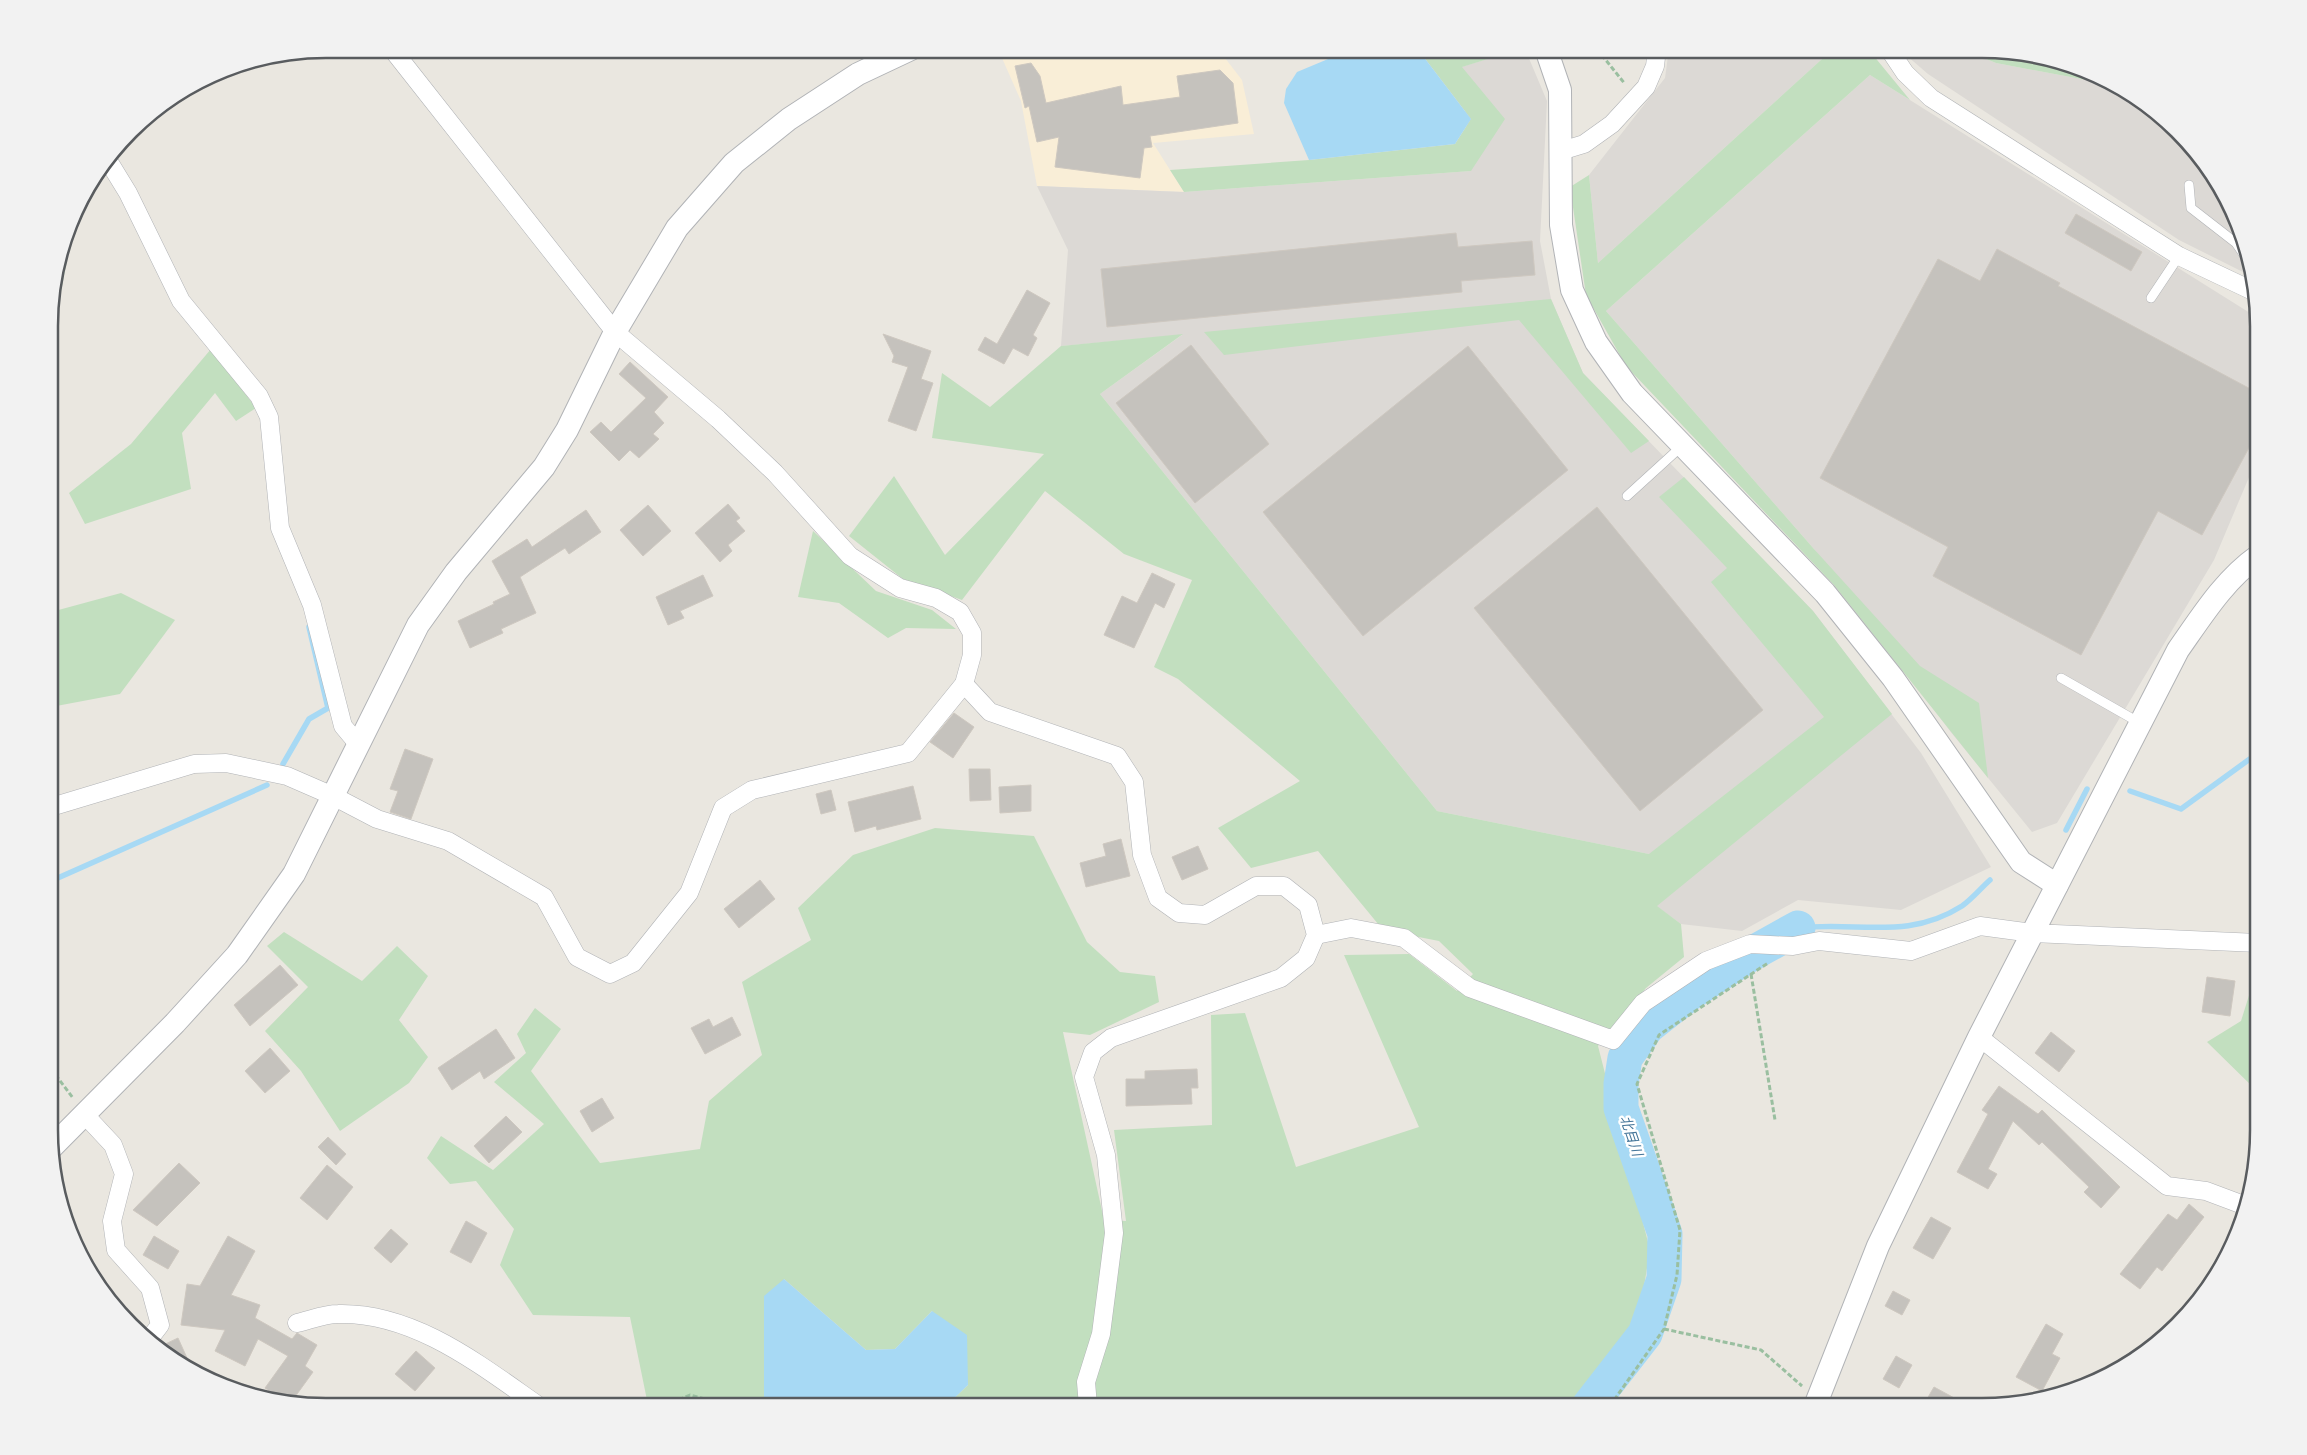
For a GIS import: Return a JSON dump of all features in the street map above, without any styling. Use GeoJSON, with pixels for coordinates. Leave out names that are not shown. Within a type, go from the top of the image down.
{"type":"FeatureCollection","features":[{"type":"Feature","properties":{"kind":"street"},"geometry":{"type":"LineString","coordinates":[[57,805],[194,764],[226,763],[287,776],[333,796],[377,819],[448,841],[544,897],[577,957],[610,974],[634,963],[689,893],[723,808],[752,790],[908,753],[964,684],[972,655],[972,633],[960,612],[936,598],[900,588],[850,556],[775,473],[718,419],[616,332],[398,57]]}},
{"type":"Feature","properties":{"kind":"street"},"geometry":{"type":"LineString","coordinates":[[58,1142],[175,1024],[237,955],[294,874],[418,625],[456,572],[544,467],[567,430],[616,332],[678,228],[734,163],[789,118],[858,74],[895,57]]}},
{"type":"Feature","properties":{"kind":"street"},"geometry":{"type":"LineString","coordinates":[[1549,57],[1560,90],[1561,225],[1572,290],[1596,342],[1632,393],[1825,593],[1893,678],[2021,862],[2057,885]]}},
{"type":"Feature","properties":{"kind":"street"},"geometry":{"type":"LineString","coordinates":[[1561,151],[1584,144],[1612,124],[1646,87],[1655,66],[1656,57]]}},
{"type":"Feature","properties":{"kind":"street"},"geometry":{"type":"LineString","coordinates":[[1894,57],[1905,74],[1931,98],[2179,256],[2247,288]]}},
{"type":"Feature","properties":{"kind":"street"},"geometry":{"type":"LineString","coordinates":[[111,165],[128,193],[181,301],[259,396],[269,417],[280,528],[312,605],[343,726],[358,744]]}},
{"type":"Feature","properties":{"kind":"street"},"geometry":{"type":"LineString","coordinates":[[1818,1396],[1878,1246],[1978,1037],[2178,650],[2216,595],[2250,561]]}},
{"type":"Feature","properties":{"kind":"street"},"geometry":{"type":"LineString","coordinates":[[964,684],[990,712],[1116,756],[1134,782],[1142,856],[1158,898],[1179,912],[1205,915],[1256,886],[1284,886],[1308,905],[1316,935],[1306,958],[1281,978],[1111,1038],[1094,1052],[1084,1077],[1106,1155],[1114,1233],[1101,1334],[1086,1382],[1087,1398]]}},
{"type":"Feature","properties":{"kind":"street"},"geometry":{"type":"LineString","coordinates":[[1316,935],[1351,928],[1404,938],[1470,988],[1613,1040],[1643,1003],[1706,961],[1750,944],[1793,946],[1818,941],[1911,951],[1980,926],[2032,933],[2250,943]]}},
{"type":"Feature","properties":{"kind":"street"},"geometry":{"type":"LineString","coordinates":[[1978,1037],[2167,1186],[2206,1191],[2239,1203]]}},
{"type":"Feature","properties":{"kind":"street"},"geometry":{"type":"LineString","coordinates":[[85,1115],[113,1145],[124,1174],[112,1220],[116,1250],[150,1288],[160,1325],[153,1334]]}},
{"type":"Feature","properties":{"kind":"street"},"geometry":{"type":"LineString","coordinates":[[297,1323],[338,1314],[387,1320],[443,1343],[527,1398]]}},
{"type":"Feature","properties":{"kind":"lane"},"geometry":{"type":"LineString","coordinates":[[2189,185],[2191,208],[2236,244]]}},
{"type":"Feature","properties":{"kind":"lane"},"geometry":{"type":"LineString","coordinates":[[2151,298],[2179,256]]}},
{"type":"Feature","properties":{"kind":"lane"},"geometry":{"type":"LineString","coordinates":[[1627,496],[1683,445]]}},
{"type":"Feature","properties":{"kind":"lane"},"geometry":{"type":"LineString","coordinates":[[2061,678],[2140,724]]}},
{"type":"Feature","properties":{"kind":"path"},"geometry":{"type":"LineString","coordinates":[[1603,57],[1636,98]]}},
{"type":"Feature","properties":{"kind":"path"},"geometry":{"type":"LineString","coordinates":[[1616,1398],[1664,1329],[1677,1275],[1680,1230],[1637,1084],[1658,1035],[1793,946]]}},
{"type":"Feature","properties":{"kind":"path"},"geometry":{"type":"LineString","coordinates":[[1751,974],[1775,1120]]}},
{"type":"Feature","properties":{"kind":"path"},"geometry":{"type":"LineString","coordinates":[[57,1077],[85,1115]]}},
{"type":"Feature","properties":{"kind":"path"},"geometry":{"type":"LineString","coordinates":[[1664,1329],[1761,1350],[1802,1386],[1818,1396]]}},
{"type":"Feature","properties":{"kind":"path"},"geometry":{"type":"LineString","coordinates":[[683,1398],[690,1395],[701,1398]]}},
{"type":"Feature","properties":{"kind":"shaded area"},"geometry":{"type":"Polygon","coordinates":[[[1002,57],[1224,57],[1242,80],[1254,134],[1153,143],[1184,192],[1037,186],[1021,101],[1002,57]]]}},
{"type":"Feature","properties":{"kind":"shaded area"},"geometry":{"type":"Polygon","coordinates":[[[1494,57],[1528,57],[1547,101],[1540,241],[1551,299],[1583,373],[1813,611],[1921,753],[1991,867],[1901,910],[1798,900],[1742,931],[1681,924],[1656,906],[1649,854],[1437,811],[1100,394],[1182,335],[1061,346],[1068,250],[1037,186],[1184,192],[1471,171],[1461,67],[1494,57]]]}},
{"type":"Feature","properties":{"kind":"shaded area"},"geometry":{"type":"Polygon","coordinates":[[[1668,57],[1824,57],[1598,263],[1589,175],[1665,78],[1668,57]]]}},
{"type":"Feature","properties":{"kind":"shaded area"},"geometry":{"type":"Polygon","coordinates":[[[1908,57],[1981,57],[1996,63],[2090,81],[2116,93],[2158,124],[2194,162],[2222,207],[2235,239],[2244,272],[2179,240],[1928,74],[1908,57]]]}},
{"type":"Feature","properties":{"kind":"shaded area"},"geometry":{"type":"Polygon","coordinates":[[[1870,75],[2249,313],[2250,475],[2214,560],[2057,823],[2032,832],[1950,731],[1814,549],[1606,311],[1870,75]]]}},
{"type":"Feature","properties":{"kind":"green space"},"geometry":{"type":"Polygon","coordinates":[[[1424,57],[1494,57],[1462,67],[1505,119],[1471,171],[1184,192],[1170,170],[1309,160],[1455,144],[1471,119],[1424,57]]]}},
{"type":"Feature","properties":{"kind":"green space"},"geometry":{"type":"Polygon","coordinates":[[[1824,57],[1875,57],[1910,100],[1870,75],[1606,311],[1814,549],[1920,666],[1979,703],[1988,778],[1834,585],[1626,366],[1586,295],[1570,187],[1589,175],[1598,263],[1824,57]]]}},
{"type":"Feature","properties":{"kind":"green space"},"geometry":{"type":"Polygon","coordinates":[[[1981,57],[2034,63],[2068,72],[2090,81],[1996,63],[1981,57]]]}},
{"type":"Feature","properties":{"kind":"green space"},"geometry":{"type":"Polygon","coordinates":[[[69,249],[60,297],[63,273],[69,249]]]}},
{"type":"Feature","properties":{"kind":"green space"},"geometry":{"type":"Polygon","coordinates":[[[1551,299],[1583,373],[1649,441],[1631,453],[1519,320],[1224,355],[1204,332],[1551,299]]]}},
{"type":"Feature","properties":{"kind":"green space"},"geometry":{"type":"Polygon","coordinates":[[[1183,334],[1100,394],[1437,811],[1649,854],[1824,717],[1711,582],[1727,568],[1659,497],[1684,477],[1813,611],[1892,714],[1657,906],[1681,924],[1684,957],[1646,988],[1598,1046],[1650,1250],[1638,1323],[1585,1398],[954,1398],[968,1385],[932,1311],[895,1349],[866,1350],[784,1279],[764,1398],[647,1398],[630,1317],[533,1315],[500,1265],[514,1229],[476,1181],[450,1184],[427,1158],[441,1136],[493,1170],[544,1124],[494,1082],[526,1053],[517,1034],[535,1008],[561,1029],[531,1071],[600,1163],[700,1149],[709,1101],[762,1055],[742,982],[811,940],[798,908],[853,855],[935,828],[1034,836],[1087,942],[1120,972],[1155,976],[1159,1002],[1090,1035],[1063,1032],[1104,1220],[1126,1221],[1114,1130],[1212,1125],[1211,1015],[1245,1013],[1296,1167],[1419,1127],[1344,955],[1409,954],[1457,991],[1473,974],[1439,941],[1383,930],[1318,851],[1251,868],[1218,828],[1300,781],[1178,679],[1154,667],[1192,580],[1124,554],[1045,491],[962,600],[903,579],[849,536],[894,476],[945,555],[1044,454],[932,438],[942,373],[990,407],[1061,346],[1183,334]]]}},
{"type":"Feature","properties":{"kind":"green space"},"geometry":{"type":"Polygon","coordinates":[[[211,349],[256,408],[236,421],[215,393],[182,433],[191,489],[85,524],[69,493],[131,444],[211,349]]]}},
{"type":"Feature","properties":{"kind":"green space"},"geometry":{"type":"Polygon","coordinates":[[[813,531],[876,591],[932,610],[956,629],[906,628],[888,638],[839,603],[798,597],[813,531]]]}},
{"type":"Feature","properties":{"kind":"green space"},"geometry":{"type":"Polygon","coordinates":[[[121,593],[175,620],[120,694],[57,706],[57,610],[121,593]]]}},
{"type":"Feature","properties":{"kind":"green space"},"geometry":{"type":"Polygon","coordinates":[[[284,932],[362,981],[397,946],[428,976],[399,1020],[428,1057],[409,1083],[340,1131],[301,1071],[265,1031],[308,987],[267,946],[284,932]]]}},
{"type":"Feature","properties":{"kind":"green space"},"geometry":{"type":"Polygon","coordinates":[[[2250,992],[2250,1084],[2207,1042],[2241,1021],[2250,992]]]}},
{"type":"Feature","properties":{"kind":"water"},"geometry":{"type":"Polygon","coordinates":[[[1333,57],[1424,57],[1471,119],[1455,144],[1309,160],[1284,103],[1286,89],[1297,72],[1333,57]]]}},
{"type":"Feature","properties":{"kind":"water"},"geometry":{"type":"Polygon","coordinates":[[[784,1279],[866,1350],[895,1349],[932,1311],[967,1335],[968,1385],[954,1398],[764,1398],[764,1296],[784,1279]]]}},
{"type":"Feature","properties":{"kind":"building"},"geometry":{"type":"Polygon","coordinates":[[[1031,63],[1040,76],[1046,103],[1121,86],[1123,105],[1180,97],[1177,76],[1220,70],[1233,83],[1238,123],[1150,136],[1152,147],[1144,148],[1140,178],[1055,167],[1059,137],[1037,142],[1029,106],[1025,108],[1015,66],[1031,63]]]}},
{"type":"Feature","properties":{"kind":"building"},"geometry":{"type":"Polygon","coordinates":[[[2076,214],[2142,252],[2131,271],[2065,233],[2076,214]]]}},
{"type":"Feature","properties":{"kind":"building"},"geometry":{"type":"Polygon","coordinates":[[[1456,233],[1458,247],[1532,241],[1535,275],[1461,281],[1462,292],[1107,327],[1101,269],[1456,233]]]}},
{"type":"Feature","properties":{"kind":"building"},"geometry":{"type":"Polygon","coordinates":[[[1997,249],[2060,283],[2058,286],[2250,389],[2250,446],[2202,535],[2158,511],[2081,655],[1933,576],[1948,547],[1820,478],[1938,259],[1980,281],[1997,249]]]}},
{"type":"Feature","properties":{"kind":"building"},"geometry":{"type":"Polygon","coordinates":[[[1027,290],[1050,303],[1033,335],[1037,338],[1028,356],[1013,348],[1004,364],[978,350],[985,337],[997,344],[1027,290]]]}},
{"type":"Feature","properties":{"kind":"building"},"geometry":{"type":"Polygon","coordinates":[[[883,334],[931,351],[921,379],[933,383],[916,431],[888,421],[908,367],[892,362],[894,356],[883,334]]]}},
{"type":"Feature","properties":{"kind":"building"},"geometry":{"type":"Polygon","coordinates":[[[1191,345],[1269,444],[1195,503],[1116,403],[1191,345]]]}},
{"type":"Feature","properties":{"kind":"building"},"geometry":{"type":"Polygon","coordinates":[[[1468,346],[1568,470],[1363,636],[1263,512],[1468,346]]]}},
{"type":"Feature","properties":{"kind":"building"},"geometry":{"type":"Polygon","coordinates":[[[630,362],[668,397],[654,412],[664,423],[653,434],[659,439],[639,458],[630,450],[619,461],[590,432],[601,422],[611,432],[646,398],[619,374],[630,362]]]}},
{"type":"Feature","properties":{"kind":"building"},"geometry":{"type":"Polygon","coordinates":[[[728,504],[740,518],[736,521],[745,531],[728,545],[732,551],[720,562],[695,533],[728,504]]]}},
{"type":"Feature","properties":{"kind":"building"},"geometry":{"type":"Polygon","coordinates":[[[648,505],[671,531],[643,556],[620,530],[648,505]]]}},
{"type":"Feature","properties":{"kind":"building"},"geometry":{"type":"Polygon","coordinates":[[[1597,507],[1763,710],[1640,811],[1474,608],[1597,507]]]}},
{"type":"Feature","properties":{"kind":"building"},"geometry":{"type":"Polygon","coordinates":[[[586,510],[601,532],[569,554],[565,548],[520,577],[536,613],[501,629],[503,633],[470,648],[458,621],[494,604],[493,602],[510,594],[492,561],[527,539],[532,547],[586,510]]]}},
{"type":"Feature","properties":{"kind":"building"},"geometry":{"type":"Polygon","coordinates":[[[1152,573],[1175,584],[1164,608],[1155,603],[1134,648],[1104,635],[1122,596],[1137,603],[1152,573]]]}},
{"type":"Feature","properties":{"kind":"building"},"geometry":{"type":"Polygon","coordinates":[[[703,575],[713,596],[680,611],[684,618],[668,625],[656,597],[703,575]]]}},
{"type":"Feature","properties":{"kind":"building"},"geometry":{"type":"Polygon","coordinates":[[[954,713],[974,727],[953,758],[930,742],[954,713]]]}},
{"type":"Feature","properties":{"kind":"building"},"geometry":{"type":"Polygon","coordinates":[[[405,749],[433,759],[411,819],[390,812],[398,791],[390,789],[405,749]]]}},
{"type":"Feature","properties":{"kind":"building"},"geometry":{"type":"Polygon","coordinates":[[[969,769],[990,769],[991,800],[970,801],[969,769]]]}},
{"type":"Feature","properties":{"kind":"building"},"geometry":{"type":"Polygon","coordinates":[[[1031,785],[1031,811],[1000,813],[999,787],[1031,785]]]}},
{"type":"Feature","properties":{"kind":"building"},"geometry":{"type":"Polygon","coordinates":[[[913,786],[921,819],[877,830],[876,826],[855,832],[848,802],[913,786]]]}},
{"type":"Feature","properties":{"kind":"building"},"geometry":{"type":"Polygon","coordinates":[[[831,790],[836,810],[821,814],[816,794],[831,790]]]}},
{"type":"Feature","properties":{"kind":"building"},"geometry":{"type":"Polygon","coordinates":[[[1121,839],[1130,876],[1086,887],[1080,863],[1106,856],[1103,844],[1121,839]]]}},
{"type":"Feature","properties":{"kind":"building"},"geometry":{"type":"Polygon","coordinates":[[[1198,846],[1208,869],[1182,880],[1172,857],[1198,846]]]}},
{"type":"Feature","properties":{"kind":"building"},"geometry":{"type":"Polygon","coordinates":[[[760,880],[775,899],[739,928],[724,909],[760,880]]]}},
{"type":"Feature","properties":{"kind":"building"},"geometry":{"type":"Polygon","coordinates":[[[280,965],[298,985],[250,1026],[234,1005],[280,965]]]}},
{"type":"Feature","properties":{"kind":"building"},"geometry":{"type":"Polygon","coordinates":[[[2207,977],[2235,981],[2230,1016],[2202,1012],[2207,977]]]}},
{"type":"Feature","properties":{"kind":"building"},"geometry":{"type":"Polygon","coordinates":[[[732,1017],[741,1035],[705,1054],[691,1028],[709,1019],[713,1027],[732,1017]]]}},
{"type":"Feature","properties":{"kind":"building"},"geometry":{"type":"Polygon","coordinates":[[[496,1029],[515,1058],[484,1079],[480,1071],[452,1090],[438,1068],[496,1029]]]}},
{"type":"Feature","properties":{"kind":"building"},"geometry":{"type":"Polygon","coordinates":[[[2051,1032],[2075,1051],[2059,1072],[2035,1053],[2051,1032]]]}},
{"type":"Feature","properties":{"kind":"building"},"geometry":{"type":"Polygon","coordinates":[[[270,1048],[290,1071],[265,1093],[245,1071],[270,1048]]]}},
{"type":"Feature","properties":{"kind":"building"},"geometry":{"type":"Polygon","coordinates":[[[1197,1069],[1198,1088],[1191,1088],[1192,1104],[1126,1106],[1126,1079],[1145,1079],[1145,1071],[1197,1069]]]}},
{"type":"Feature","properties":{"kind":"building"},"geometry":{"type":"Polygon","coordinates":[[[1999,1086],[2038,1114],[2042,1110],[2120,1187],[2101,1208],[2084,1192],[2089,1187],[2042,1142],[2039,1145],[2013,1121],[1988,1169],[1997,1174],[1988,1189],[1957,1172],[1988,1114],[1982,1110],[1999,1086]]]}},
{"type":"Feature","properties":{"kind":"building"},"geometry":{"type":"Polygon","coordinates":[[[602,1098],[614,1118],[592,1132],[580,1111],[602,1098]]]}},
{"type":"Feature","properties":{"kind":"building"},"geometry":{"type":"Polygon","coordinates":[[[506,1116],[522,1132],[489,1163],[474,1146],[506,1116]]]}},
{"type":"Feature","properties":{"kind":"building"},"geometry":{"type":"Polygon","coordinates":[[[328,1137],[346,1154],[336,1165],[318,1147],[328,1137]]]}},
{"type":"Feature","properties":{"kind":"building"},"geometry":{"type":"Polygon","coordinates":[[[179,1163],[200,1183],[157,1226],[133,1210],[179,1163]]]}},
{"type":"Feature","properties":{"kind":"building"},"geometry":{"type":"Polygon","coordinates":[[[327,1165],[353,1187],[327,1220],[300,1198],[327,1165]]]}},
{"type":"Feature","properties":{"kind":"building"},"geometry":{"type":"Polygon","coordinates":[[[2189,1204],[2204,1217],[2162,1271],[2157,1267],[2140,1289],[2120,1274],[2168,1214],[2177,1220],[2189,1204]]]}},
{"type":"Feature","properties":{"kind":"building"},"geometry":{"type":"Polygon","coordinates":[[[1931,1217],[1951,1228],[1933,1259],[1913,1248],[1931,1217]]]}},
{"type":"Feature","properties":{"kind":"building"},"geometry":{"type":"Polygon","coordinates":[[[466,1221],[487,1233],[471,1263],[450,1252],[466,1221]]]}},
{"type":"Feature","properties":{"kind":"building"},"geometry":{"type":"Polygon","coordinates":[[[391,1229],[408,1244],[391,1263],[374,1248],[391,1229]]]}},
{"type":"Feature","properties":{"kind":"building"},"geometry":{"type":"Polygon","coordinates":[[[154,1236],[179,1251],[168,1269],[143,1255],[154,1236]]]}},
{"type":"Feature","properties":{"kind":"building"},"geometry":{"type":"Polygon","coordinates":[[[228,1236],[255,1251],[231,1295],[260,1305],[255,1318],[292,1339],[297,1333],[317,1345],[305,1366],[313,1372],[296,1396],[269,1391],[265,1388],[288,1356],[258,1339],[245,1366],[215,1351],[225,1330],[181,1325],[187,1284],[200,1286],[228,1236]]]}},
{"type":"Feature","properties":{"kind":"building"},"geometry":{"type":"Polygon","coordinates":[[[1893,1291],[1910,1300],[1902,1315],[1885,1306],[1893,1291]]]}},
{"type":"Feature","properties":{"kind":"building"},"geometry":{"type":"Polygon","coordinates":[[[2046,1324],[2063,1334],[2052,1354],[2060,1358],[2043,1390],[2016,1377],[2046,1324]]]}},
{"type":"Feature","properties":{"kind":"building"},"geometry":{"type":"Polygon","coordinates":[[[178,1338],[187,1358],[186,1358],[165,1344],[178,1338]]]}},
{"type":"Feature","properties":{"kind":"building"},"geometry":{"type":"Polygon","coordinates":[[[416,1351],[435,1368],[415,1391],[395,1374],[416,1351]]]}},
{"type":"Feature","properties":{"kind":"building"},"geometry":{"type":"Polygon","coordinates":[[[1896,1356],[1912,1365],[1899,1388],[1883,1379],[1896,1356]]]}},
{"type":"Feature","properties":{"kind":"building"},"geometry":{"type":"Polygon","coordinates":[[[1934,1387],[1954,1398],[1928,1398],[1934,1387]]]}},
{"type":"Feature","properties":{"kind":"waterway"},"geometry":{"type":"LineString","coordinates":[[283,764],[309,719],[328,708],[309,627]]}},
{"type":"Feature","properties":{"kind":"waterway"},"geometry":{"type":"LineString","coordinates":[[2130,791],[2181,809],[2250,759]]}},
{"type":"Feature","properties":{"kind":"waterway"},"geometry":{"type":"LineString","coordinates":[[57,878],[267,785]]}},
{"type":"Feature","properties":{"kind":"waterway"},"geometry":{"type":"LineString","coordinates":[[2066,830],[2087,789]]}},
{"type":"Feature","properties":{"kind":"waterway"},"geometry":{"type":"LineString","coordinates":[[1798,928],[1820,926],[1882,927],[1922,923],[1942,917],[1962,906],[1990,880]]}},
{"type":"Feature","properties":{"kind":"waterway","name":"北目川"},"geometry":{"type":"LineString","coordinates":[[1595,1398],[1645,1334],[1664,1279],[1665,1234],[1621,1108],[1621,1084],[1625,1058],[1647,1027],[1690,993],[1744,958],[1798,928]]}}]}
